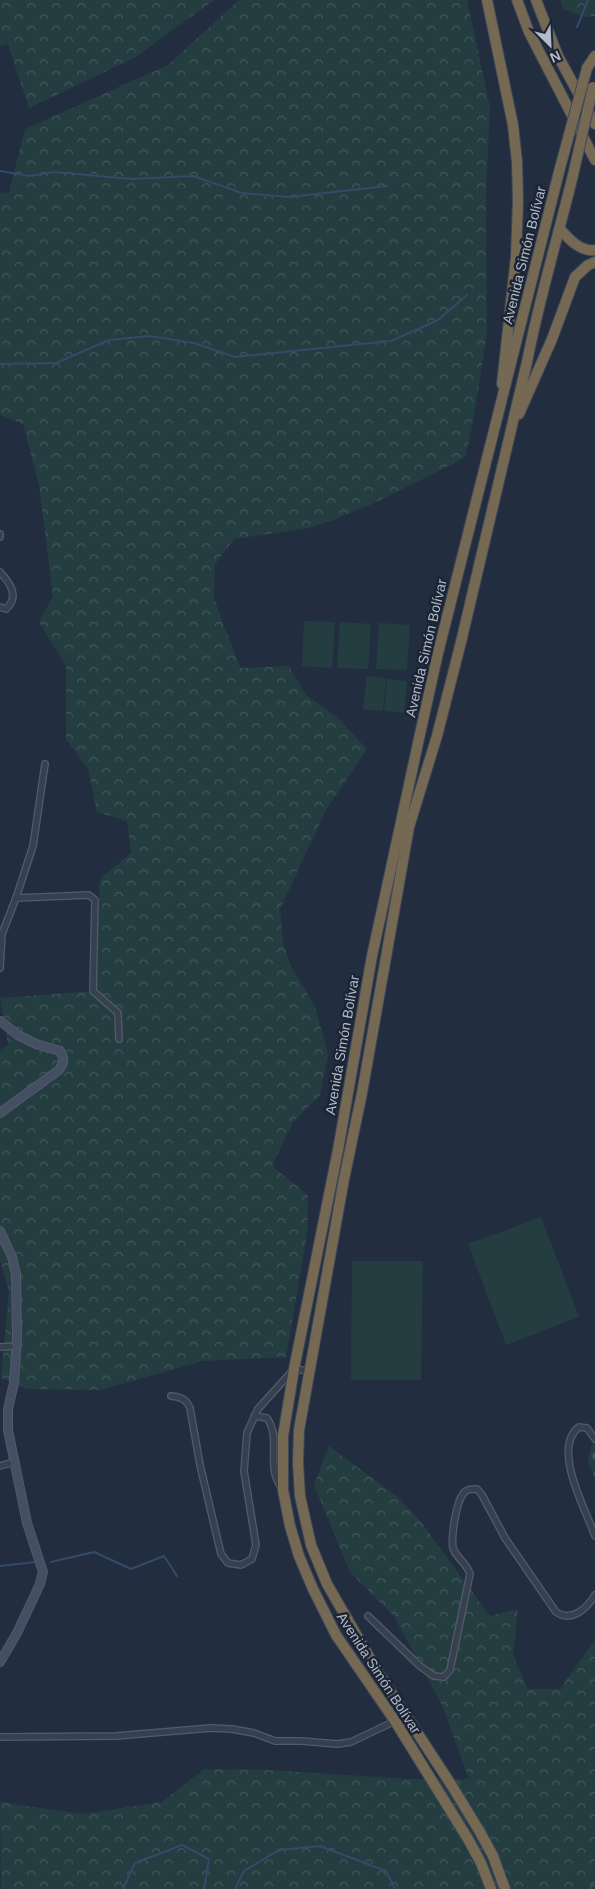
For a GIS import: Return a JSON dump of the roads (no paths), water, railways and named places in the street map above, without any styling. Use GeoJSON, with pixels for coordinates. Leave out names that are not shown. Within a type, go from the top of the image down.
{"type":"FeatureCollection","features":[{"type":"Feature","properties":{"kind":"highway"},"geometry":{"type":"LineString","coordinates":[[487,0],[513,124],[517,162],[516,257],[512,309],[503,367],[501,407]]}},
{"type":"Feature","properties":{"kind":"highway"},"geometry":{"type":"LineString","coordinates":[[517,0],[529,32],[595,160]]}},
{"type":"Feature","properties":{"kind":"highway"},"geometry":{"type":"LineString","coordinates":[[536,0],[558,56],[595,124]]}},
{"type":"Feature","properties":{"kind":"highway"},"geometry":{"type":"LineString","coordinates":[[558,56],[574,74],[595,106]]}},
{"type":"Feature","properties":{"kind":"highway","name":"Avenida Simón Bolívar"},"geometry":{"type":"LineString","coordinates":[[491,1889],[481,1863],[468,1839],[395,1721],[340,1641],[313,1589],[299,1556],[290,1526],[283,1490],[283,1436],[294,1370],[338,1150],[376,937],[438,653],[560,168],[587,68],[595,56]]}},
{"type":"Feature","properties":{"kind":"highway","name":"Avenida Simón Bolívar"},"geometry":{"type":"LineString","coordinates":[[505,1889],[493,1856],[480,1832],[379,1674],[327,1584],[311,1545],[300,1496],[299,1430],[409,827],[437,736],[449,689],[534,326],[560,229],[594,85]]}},
{"type":"Feature","properties":{"kind":"highway"},"geometry":{"type":"LineString","coordinates":[[560,229],[577,245],[595,250]]}},
{"type":"Feature","properties":{"kind":"highway"},"geometry":{"type":"LineString","coordinates":[[506,444],[552,339],[574,277],[588,265],[595,262]]}},
{"type":"Feature","properties":{"kind":"street"},"geometry":{"type":"LineString","coordinates":[[0,572],[8,581],[14,597],[12,604],[6,609],[0,608]]}},
{"type":"Feature","properties":{"kind":"street"},"geometry":{"type":"LineString","coordinates":[[0,968],[2,934],[33,846],[45,764]]}},
{"type":"Feature","properties":{"kind":"street"},"geometry":{"type":"LineString","coordinates":[[16,898],[89,895],[95,900],[93,991],[118,1013],[119,1040]]}},
{"type":"Feature","properties":{"kind":"street"},"geometry":{"type":"LineString","coordinates":[[0,1021],[18,1035],[36,1044],[60,1051],[64,1063],[60,1070],[0,1113]]}},
{"type":"Feature","properties":{"kind":"street"},"geometry":{"type":"LineString","coordinates":[[0,1231],[12,1257],[16,1274],[16,1346],[14,1383],[8,1409],[8,1430],[27,1523],[43,1572],[40,1584],[17,1633],[0,1662]]}},
{"type":"Feature","properties":{"kind":"street"},"geometry":{"type":"LineString","coordinates":[[0,1347],[16,1346]]}},
{"type":"Feature","properties":{"kind":"street"},"geometry":{"type":"LineString","coordinates":[[171,1396],[184,1399],[190,1408],[221,1554],[228,1563],[241,1565],[252,1559],[256,1545],[244,1471],[247,1433],[254,1416],[294,1370],[309,1371]]}},
{"type":"Feature","properties":{"kind":"street"},"geometry":{"type":"LineString","coordinates":[[254,1416],[267,1418],[271,1424],[274,1469],[277,1481],[283,1490]]}},
{"type":"Feature","properties":{"kind":"street"},"geometry":{"type":"LineString","coordinates":[[595,1439],[587,1428],[579,1427],[572,1432],[568,1444],[572,1478],[595,1536]]}},
{"type":"Feature","properties":{"kind":"street"},"geometry":{"type":"LineString","coordinates":[[0,1466],[14,1462]]}},
{"type":"Feature","properties":{"kind":"street"},"geometry":{"type":"LineString","coordinates":[[368,1616],[434,1676],[444,1677],[450,1670],[470,1574],[456,1553],[453,1544],[457,1508],[463,1493],[469,1489],[476,1489],[482,1495],[505,1538],[556,1612],[565,1616],[574,1615],[583,1610],[595,1594]]}},
{"type":"Feature","properties":{"kind":"street"},"geometry":{"type":"LineString","coordinates":[[0,1738],[116,1736],[218,1728],[254,1733],[275,1741],[337,1744],[351,1742],[395,1721]]}},
{"type":"Feature","properties":{"kind":"waterway"},"geometry":{"type":"LineString","coordinates":[[577,27],[588,0]]}},
{"type":"Feature","properties":{"kind":"waterway"},"geometry":{"type":"LineString","coordinates":[[0,171],[29,176],[54,172],[132,179],[193,176],[242,193],[290,197],[387,186]]}},
{"type":"Feature","properties":{"kind":"waterway"},"geometry":{"type":"LineString","coordinates":[[0,364],[56,363],[109,340],[150,336],[194,343],[235,357],[391,341],[438,320],[467,295]]}},
{"type":"Feature","properties":{"kind":"waterway"},"geometry":{"type":"LineString","coordinates":[[51,1562],[94,1552],[131,1569],[164,1556],[177,1576]]}},
{"type":"Feature","properties":{"kind":"waterway"},"geometry":{"type":"LineString","coordinates":[[0,1566],[36,1562]]}},
{"type":"Feature","properties":{"kind":"waterway"},"geometry":{"type":"LineString","coordinates":[[123,1889],[135,1863],[182,1845],[209,1859],[204,1889]]}},
{"type":"Feature","properties":{"kind":"waterway"},"geometry":{"type":"LineString","coordinates":[[235,1889],[244,1871],[279,1850],[320,1846],[386,1871],[395,1889]]}},
{"type":"Feature","properties":{"kind":"waterway"},"geometry":{"type":"LineString","coordinates":[[591,1889],[592,1885],[595,1885]]}}]}
